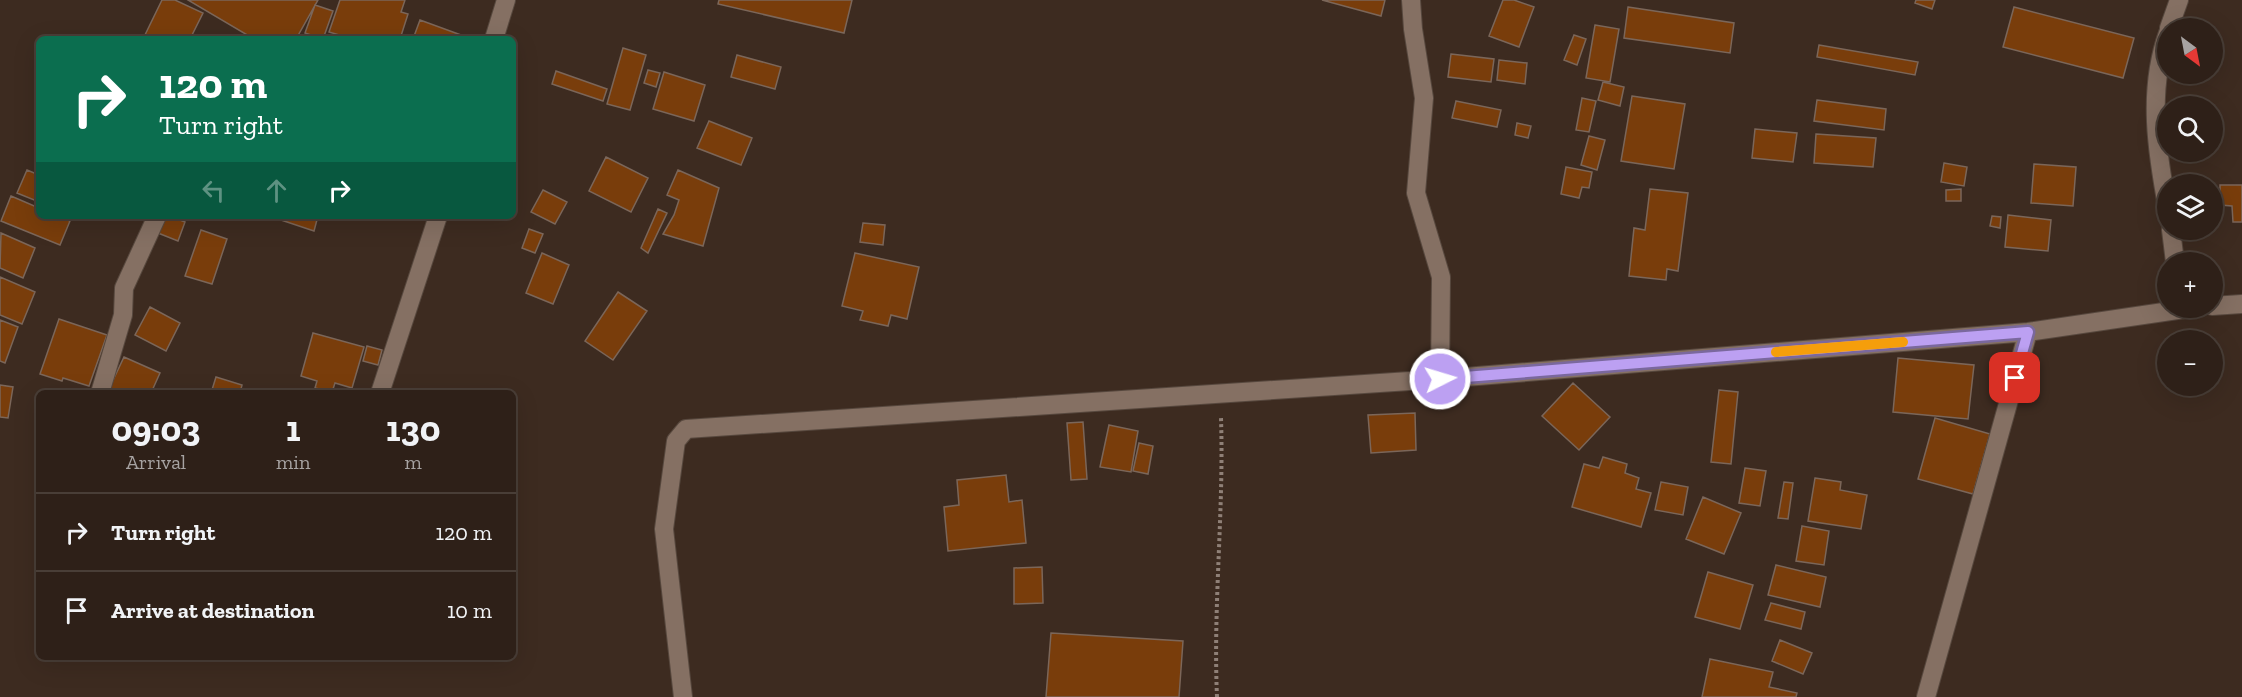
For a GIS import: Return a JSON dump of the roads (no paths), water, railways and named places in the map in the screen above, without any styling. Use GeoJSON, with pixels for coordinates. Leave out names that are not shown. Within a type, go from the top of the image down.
{"type":"FeatureCollection","features":[{"type":"Feature","properties":{"kind":"street"},"geometry":{"type":"LineString","coordinates":[[495,36],[506,0]]}},
{"type":"Feature","properties":{"kind":"street"},"geometry":{"type":"LineString","coordinates":[[1410,0],[1424,98],[1416,193],[1441,277],[1440,379]]}},
{"type":"Feature","properties":{"kind":"street"},"geometry":{"type":"LineString","coordinates":[[2173,18],[2179,0]]}},
{"type":"Feature","properties":{"kind":"street"},"geometry":{"type":"LineString","coordinates":[[2157,84],[2157,139],[2162,174]]}},
{"type":"Feature","properties":{"kind":"street"},"geometry":{"type":"LineString","coordinates":[[101,390],[123,315],[124,288],[156,219]]}},
{"type":"Feature","properties":{"kind":"street"},"geometry":{"type":"LineString","coordinates":[[381,390],[437,219]]}},
{"type":"Feature","properties":{"kind":"street"},"geometry":{"type":"LineString","coordinates":[[2223,305],[2242,304]]}},
{"type":"Feature","properties":{"kind":"street"},"geometry":{"type":"LineString","coordinates":[[683,697],[664,529],[675,441],[686,429],[1440,379],[2028,332],[2157,312]]}},
{"type":"Feature","properties":{"kind":"street"},"geometry":{"type":"LineString","coordinates":[[1926,697],[2028,332]]}}]}
